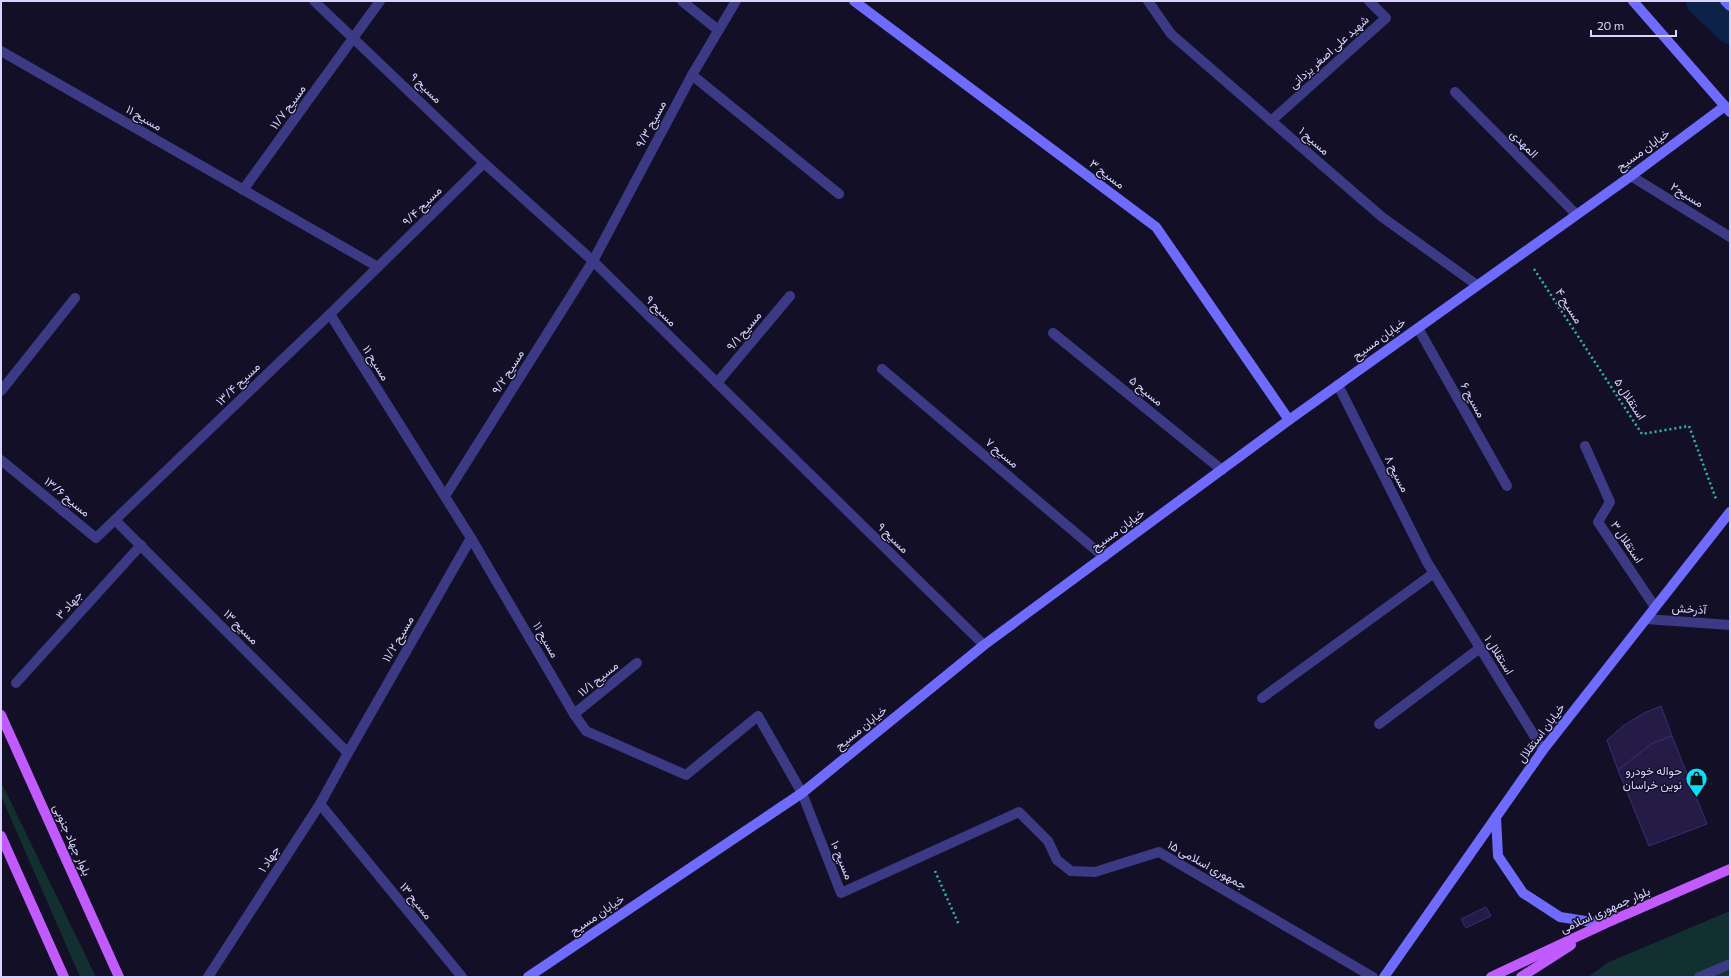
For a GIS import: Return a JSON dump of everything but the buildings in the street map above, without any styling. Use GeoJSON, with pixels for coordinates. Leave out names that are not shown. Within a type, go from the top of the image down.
{"type":"FeatureCollection","features":[{"type":"Feature","properties":{"kind":"main road","name":"بلوار جهاد جنوبی"},"geometry":{"type":"LineString","coordinates":[[1,715],[119,977]]}},
{"type":"Feature","properties":{"kind":"main road"},"geometry":{"type":"LineString","coordinates":[[1,836],[64,977]]}},
{"type":"Feature","properties":{"kind":"main road","name":"بلوار جمهوری اسلامی"},"geometry":{"type":"LineString","coordinates":[[1491,977],[1604,924],[1730,869]]}},
{"type":"Feature","properties":{"kind":"main road"},"geometry":{"type":"LineString","coordinates":[[1521,977],[1604,924]]}},
{"type":"Feature","properties":{"kind":"street","name":"مسیح ۹"},"geometry":{"type":"LineString","coordinates":[[314,1],[355,38],[484,162],[593,261],[984,645]]}},
{"type":"Feature","properties":{"kind":"street","name":"مسیح ۱۱/۷"},"geometry":{"type":"LineString","coordinates":[[243,190],[355,38],[380,1]]}},
{"type":"Feature","properties":{"kind":"street"},"geometry":{"type":"LineString","coordinates":[[682,1],[718,30]]}},
{"type":"Feature","properties":{"kind":"street","name":"مسیح ۹/۳"},"geometry":{"type":"LineString","coordinates":[[593,261],[692,75],[736,1]]}},
{"type":"Feature","properties":{"kind":"street","name":"مسیح ۳"},"geometry":{"type":"LineString","coordinates":[[854,1],[1156,227],[1289,420]]}},
{"type":"Feature","properties":{"kind":"street","name":"مسیح ۱"},"geometry":{"type":"LineString","coordinates":[[1148,1],[1171,34],[1382,217],[1477,285]]}},
{"type":"Feature","properties":{"kind":"street","name":"شهید علی اصغر یزدانی"},"geometry":{"type":"LineString","coordinates":[[1271,121],[1386,18],[1370,1]]}},
{"type":"Feature","properties":{"kind":"street"},"geometry":{"type":"LineString","coordinates":[[1633,1],[1728,109]]}},
{"type":"Feature","properties":{"kind":"street"},"geometry":{"type":"LineString","coordinates":[[1725,1],[1730,6]]}},
{"type":"Feature","properties":{"kind":"street","name":"مسیح ۱۱"},"geometry":{"type":"LineString","coordinates":[[1,51],[378,267]]}},
{"type":"Feature","properties":{"kind":"street"},"geometry":{"type":"LineString","coordinates":[[692,75],[839,194]]}},
{"type":"Feature","properties":{"kind":"street","name":"المهدی"},"geometry":{"type":"LineString","coordinates":[[1455,92],[1576,214]]}},
{"type":"Feature","properties":{"kind":"street","name":"خیابان مسیح"},"geometry":{"type":"LineString","coordinates":[[528,977],[802,793],[984,645],[1289,420],[1576,214],[1728,109]]}},
{"type":"Feature","properties":{"kind":"street","name":"مسیح ۹/۴"},"geometry":{"type":"LineString","coordinates":[[378,267],[484,162]]}},
{"type":"Feature","properties":{"kind":"street","name":"مسیح۲"},"geometry":{"type":"LineString","coordinates":[[1631,176],[1730,237]]}},
{"type":"Feature","properties":{"kind":"street","name":"مسیح ۹/۲"},"geometry":{"type":"LineString","coordinates":[[445,496],[593,261]]}},
{"type":"Feature","properties":{"kind":"street","name":"مسیح ۱۳/۴"},"geometry":{"type":"LineString","coordinates":[[115,520],[378,267]]}},
{"type":"Feature","properties":{"kind":"street","name":"مسیح ۹/۱"},"geometry":{"type":"LineString","coordinates":[[717,383],[790,296]]}},
{"type":"Feature","properties":{"kind":"street"},"geometry":{"type":"LineString","coordinates":[[1,391],[75,298]]}},
{"type":"Feature","properties":{"kind":"street","name":"مسیح ۱۱"},"geometry":{"type":"LineString","coordinates":[[330,314],[471,538],[574,714],[586,731],[686,774],[758,716],[802,793]]}},
{"type":"Feature","properties":{"kind":"street","name":"مسیح ۶"},"geometry":{"type":"LineString","coordinates":[[1418,328],[1507,486]]}},
{"type":"Feature","properties":{"kind":"street","name":"مسیح ۵"},"geometry":{"type":"LineString","coordinates":[[1053,333],[1222,470]]}},
{"type":"Feature","properties":{"kind":"street","name":"مسیح ۷"},"geometry":{"type":"LineString","coordinates":[[882,369],[1104,557]]}},
{"type":"Feature","properties":{"kind":"street","name":"مسیح ۸"},"geometry":{"type":"LineString","coordinates":[[1338,385],[1434,574]]}},
{"type":"Feature","properties":{"kind":"street","name":"استقلال ۳"},"geometry":{"type":"LineString","coordinates":[[1585,446],[1610,502],[1598,522],[1655,607]]}},
{"type":"Feature","properties":{"kind":"street","name":"مسیح ۱۳/۶"},"geometry":{"type":"LineString","coordinates":[[1,460],[96,538],[115,520]]}},
{"type":"Feature","properties":{"kind":"street","name":"خیابان استقلال"},"geometry":{"type":"LineString","coordinates":[[1384,977],[1543,750],[1727,516]]}},
{"type":"Feature","properties":{"kind":"street","name":"مسیح ۱۳"},"geometry":{"type":"LineString","coordinates":[[115,520],[348,753]]}},
{"type":"Feature","properties":{"kind":"street","name":"مسیح ۱۱/۲"},"geometry":{"type":"LineString","coordinates":[[348,753],[471,538]]}},
{"type":"Feature","properties":{"kind":"street","name":"جهاد ۳"},"geometry":{"type":"LineString","coordinates":[[16,683],[141,545]]}},
{"type":"Feature","properties":{"kind":"street"},"geometry":{"type":"LineString","coordinates":[[1262,698],[1434,574]]}},
{"type":"Feature","properties":{"kind":"street","name":"استقلال ۱"},"geometry":{"type":"LineString","coordinates":[[1434,574],[1543,750]]}},
{"type":"Feature","properties":{"kind":"street","name":"آذرخش"},"geometry":{"type":"LineString","coordinates":[[1646,620],[1730,625]]}},
{"type":"Feature","properties":{"kind":"street"},"geometry":{"type":"LineString","coordinates":[[1379,724],[1480,648]]}},
{"type":"Feature","properties":{"kind":"street","name":"مسیح ۱۱/۱"},"geometry":{"type":"LineString","coordinates":[[574,714],[637,663]]}},
{"type":"Feature","properties":{"kind":"street","name":"جهاد ۱"},"geometry":{"type":"LineString","coordinates":[[208,977],[320,804],[348,753]]}},
{"type":"Feature","properties":{"kind":"street","name":"مسیح ۱۰"},"geometry":{"type":"LineString","coordinates":[[802,793],[841,893],[927,854]]}},
{"type":"Feature","properties":{"kind":"street","name":"مسیح ۱۳"},"geometry":{"type":"LineString","coordinates":[[320,804],[462,977]]}},
{"type":"Feature","properties":{"kind":"street","name":"جمهوری اسلامی ۱۵"},"geometry":{"type":"LineString","coordinates":[[927,854],[1020,812],[1048,841],[1057,860],[1071,871],[1095,872],[1159,852],[1374,977]]}},
{"type":"Feature","properties":{"kind":"street"},"geometry":{"type":"LineString","coordinates":[[1496,817],[1498,856],[1523,893],[1560,917],[1604,924]]}},
{"type":"Feature","properties":{"kind":"street"},"geometry":{"type":"LineString","coordinates":[[1699,977],[1730,964]]}},
{"type":"Feature","properties":{"kind":"path","name":"مسیح ۴"},"geometry":{"type":"LineString","coordinates":[[1523,252],[1600,370]]}},
{"type":"Feature","properties":{"kind":"path","name":"استقلال ۵"},"geometry":{"type":"LineString","coordinates":[[1600,370],[1642,434],[1689,426],[1727,516]]}},
{"type":"Feature","properties":{"kind":"path"},"geometry":{"type":"LineString","coordinates":[[927,854],[959,924]]}},
{"type":"Feature","properties":{"kind":"green space"},"geometry":{"type":"Polygon","coordinates":[[[1,782],[96,977],[80,977],[1,796],[1,782]]]}},
{"type":"Feature","properties":{"kind":"green space"},"geometry":{"type":"Polygon","coordinates":[[[1730,911],[1730,977],[1588,977],[1609,962],[1730,911]]]}},
{"type":"Feature","properties":{"kind":"waterway"},"geometry":{"type":"LineString","coordinates":[[1701,1],[1730,29]]}},
{"type":"Feature","properties":{"kind":"place","name":"حواله خودرو نوین خراسان"},"geometry":{"type":"Point","coordinates":[1697,798]}}]}
